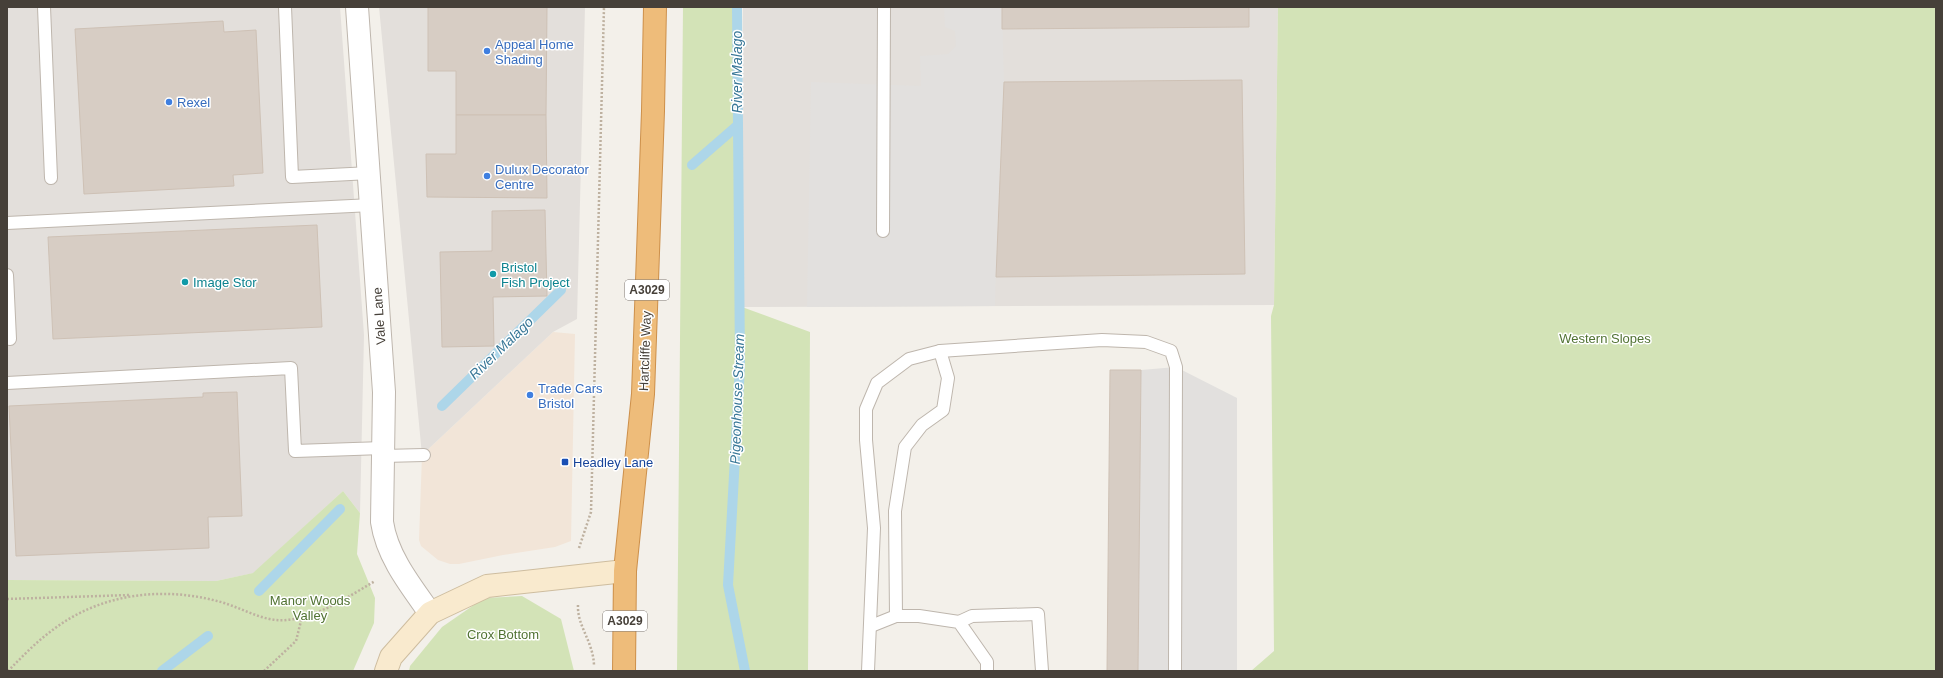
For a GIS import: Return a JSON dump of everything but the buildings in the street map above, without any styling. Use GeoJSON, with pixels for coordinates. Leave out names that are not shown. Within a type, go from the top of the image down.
{"type":"FeatureCollection","features":[{"type":"Feature","properties":{"kind":"highway","name":"Hartcliffe Way"},"geometry":{"type":"LineString","coordinates":[[624,671],[625,571],[643,394],[653,111],[655,7]]}},
{"type":"Feature","properties":{"kind":"street","name":"Vale Lane"},"geometry":{"type":"LineString","coordinates":[[357,7],[370,172],[384,392],[382,522],[384,538],[399,566],[430,613]]}},
{"type":"Feature","properties":{"kind":"street"},"geometry":{"type":"LineString","coordinates":[[386,671],[391,657],[430,613],[487,586],[625,571]]}},
{"type":"Feature","properties":{"kind":"lane"},"geometry":{"type":"LineString","coordinates":[[44,7],[51,178]]}},
{"type":"Feature","properties":{"kind":"lane"},"geometry":{"type":"LineString","coordinates":[[285,7],[292,177],[370,172]]}},
{"type":"Feature","properties":{"kind":"lane"},"geometry":{"type":"LineString","coordinates":[[883,231],[884,7]]}},
{"type":"Feature","properties":{"kind":"lane"},"geometry":{"type":"LineString","coordinates":[[7,223],[372,205]]}},
{"type":"Feature","properties":{"kind":"lane"},"geometry":{"type":"LineString","coordinates":[[7,275],[10,339]]}},
{"type":"Feature","properties":{"kind":"lane"},"geometry":{"type":"LineString","coordinates":[[868,671],[874,528],[866,440],[866,409],[877,384],[909,359],[940,351],[1102,340],[1146,342],[1171,351],[1176,367],[1176,671]]}},
{"type":"Feature","properties":{"kind":"lane"},"geometry":{"type":"LineString","coordinates":[[896,616],[895,511],[905,447],[922,425],[943,410],[948,378],[940,351]]}},
{"type":"Feature","properties":{"kind":"lane"},"geometry":{"type":"LineString","coordinates":[[7,383],[291,368],[295,451],[383,452],[424,455]]}},
{"type":"Feature","properties":{"kind":"lane"},"geometry":{"type":"LineString","coordinates":[[871,626],[896,616],[919,616],[959,622],[972,616],[1038,614],[1042,671]]}},
{"type":"Feature","properties":{"kind":"lane"},"geometry":{"type":"LineString","coordinates":[[959,622],[987,662],[987,671]]}},
{"type":"Feature","properties":{"kind":"path"},"geometry":{"type":"LineString","coordinates":[[594,671],[594,653],[585,628],[577,617],[578,551],[591,512],[604,7]]}},
{"type":"Feature","properties":{"kind":"path"},"geometry":{"type":"LineString","coordinates":[[7,599],[167,593],[217,601],[269,618],[285,620],[302,617],[348,598],[399,566]]}},
{"type":"Feature","properties":{"kind":"path"},"geometry":{"type":"LineString","coordinates":[[8,671],[51,631],[77,615],[108,601],[137,594]]}},
{"type":"Feature","properties":{"kind":"path"},"geometry":{"type":"LineString","coordinates":[[264,671],[296,640],[302,617]]}},
{"type":"Feature","properties":{"kind":"shaded area"},"geometry":{"type":"Polygon","coordinates":[[[7,7],[340,7],[364,335],[360,513],[343,491],[254,573],[216,581],[7,580],[7,7]]]}},
{"type":"Feature","properties":{"kind":"shaded area"},"geometry":{"type":"Polygon","coordinates":[[[379,7],[585,7],[577,319],[553,332],[422,455],[379,7]]]}},
{"type":"Feature","properties":{"kind":"shaded area"},"geometry":{"type":"Polygon","coordinates":[[[743,7],[1278,7],[1274,305],[742,307],[743,7]]]}},
{"type":"Feature","properties":{"kind":"shaded area"},"geometry":{"type":"Polygon","coordinates":[[[944,7],[1002,7],[1004,82],[995,306],[807,307],[811,82],[921,86],[920,56],[948,54],[956,46],[955,31],[945,27],[944,7]]]}},
{"type":"Feature","properties":{"kind":"shaded area","name":"Trade Cars Bristol"},"geometry":{"type":"Polygon","coordinates":[[[553,332],[575,334],[571,541],[555,547],[459,564],[450,564],[438,560],[421,546],[419,540],[422,455],[553,332]]]}},
{"type":"Feature","properties":{"kind":"shaded area"},"geometry":{"type":"Polygon","coordinates":[[[1176,367],[1237,398],[1237,671],[1138,671],[1141,370],[1176,367]]]}},
{"type":"Feature","properties":{"kind":"green space"},"geometry":{"type":"Polygon","coordinates":[[[683,7],[738,7],[742,307],[810,332],[808,671],[677,671],[683,7]]]}},
{"type":"Feature","properties":{"kind":"green space","name":"Western Slopes"},"geometry":{"type":"Polygon","coordinates":[[[1278,7],[1936,7],[1936,671],[1251,671],[1274,651],[1271,316],[1274,305],[1278,7]]]}},
{"type":"Feature","properties":{"kind":"green space","name":"Manor Woods Valley"},"geometry":{"type":"Polygon","coordinates":[[[343,491],[360,513],[357,554],[375,598],[374,623],[353,671],[7,671],[7,580],[216,581],[253,573],[343,491]]]}},
{"type":"Feature","properties":{"kind":"green space","name":"Crox Bottom"},"geometry":{"type":"Polygon","coordinates":[[[522,596],[561,619],[574,671],[409,671],[410,666],[442,627],[484,598],[522,596]]]}},
{"type":"Feature","properties":{"kind":"waterway","name":"River Malago"},"geometry":{"type":"LineString","coordinates":[[692,165],[738,125],[737,7]]}},
{"type":"Feature","properties":{"kind":"waterway","name":"Pigeonhouse Stream"},"geometry":{"type":"LineString","coordinates":[[738,125],[740,366],[728,585],[745,671]]}},
{"type":"Feature","properties":{"kind":"waterway","name":"River Malago"},"geometry":{"type":"LineString","coordinates":[[442,406],[561,290]]}},
{"type":"Feature","properties":{"kind":"waterway","name":"River Malago"},"geometry":{"type":"LineString","coordinates":[[259,591],[340,509]]}},
{"type":"Feature","properties":{"kind":"waterway","name":"River Malago"},"geometry":{"type":"LineString","coordinates":[[162,671],[208,636]]}},
{"type":"Feature","properties":{"kind":"place","name":"Appeal Home Shading"},"geometry":{"type":"Point","coordinates":[487,51]}},
{"type":"Feature","properties":{"kind":"place","name":"Rexel"},"geometry":{"type":"Point","coordinates":[169,102]}},
{"type":"Feature","properties":{"kind":"place","name":"Dulux Decorator Centre"},"geometry":{"type":"Point","coordinates":[487,176]}},
{"type":"Feature","properties":{"kind":"place","name":"Bristol Fish Project"},"geometry":{"type":"Point","coordinates":[493,274]}},
{"type":"Feature","properties":{"kind":"place","name":"Image Stor"},"geometry":{"type":"Point","coordinates":[185,282]}},
{"type":"Feature","properties":{"kind":"place","name":"Trade Cars Bristol"},"geometry":{"type":"Point","coordinates":[530,395]}},
{"type":"Feature","properties":{"kind":"place","name":"Headley Lane"},"geometry":{"type":"Point","coordinates":[565,462]}}]}
